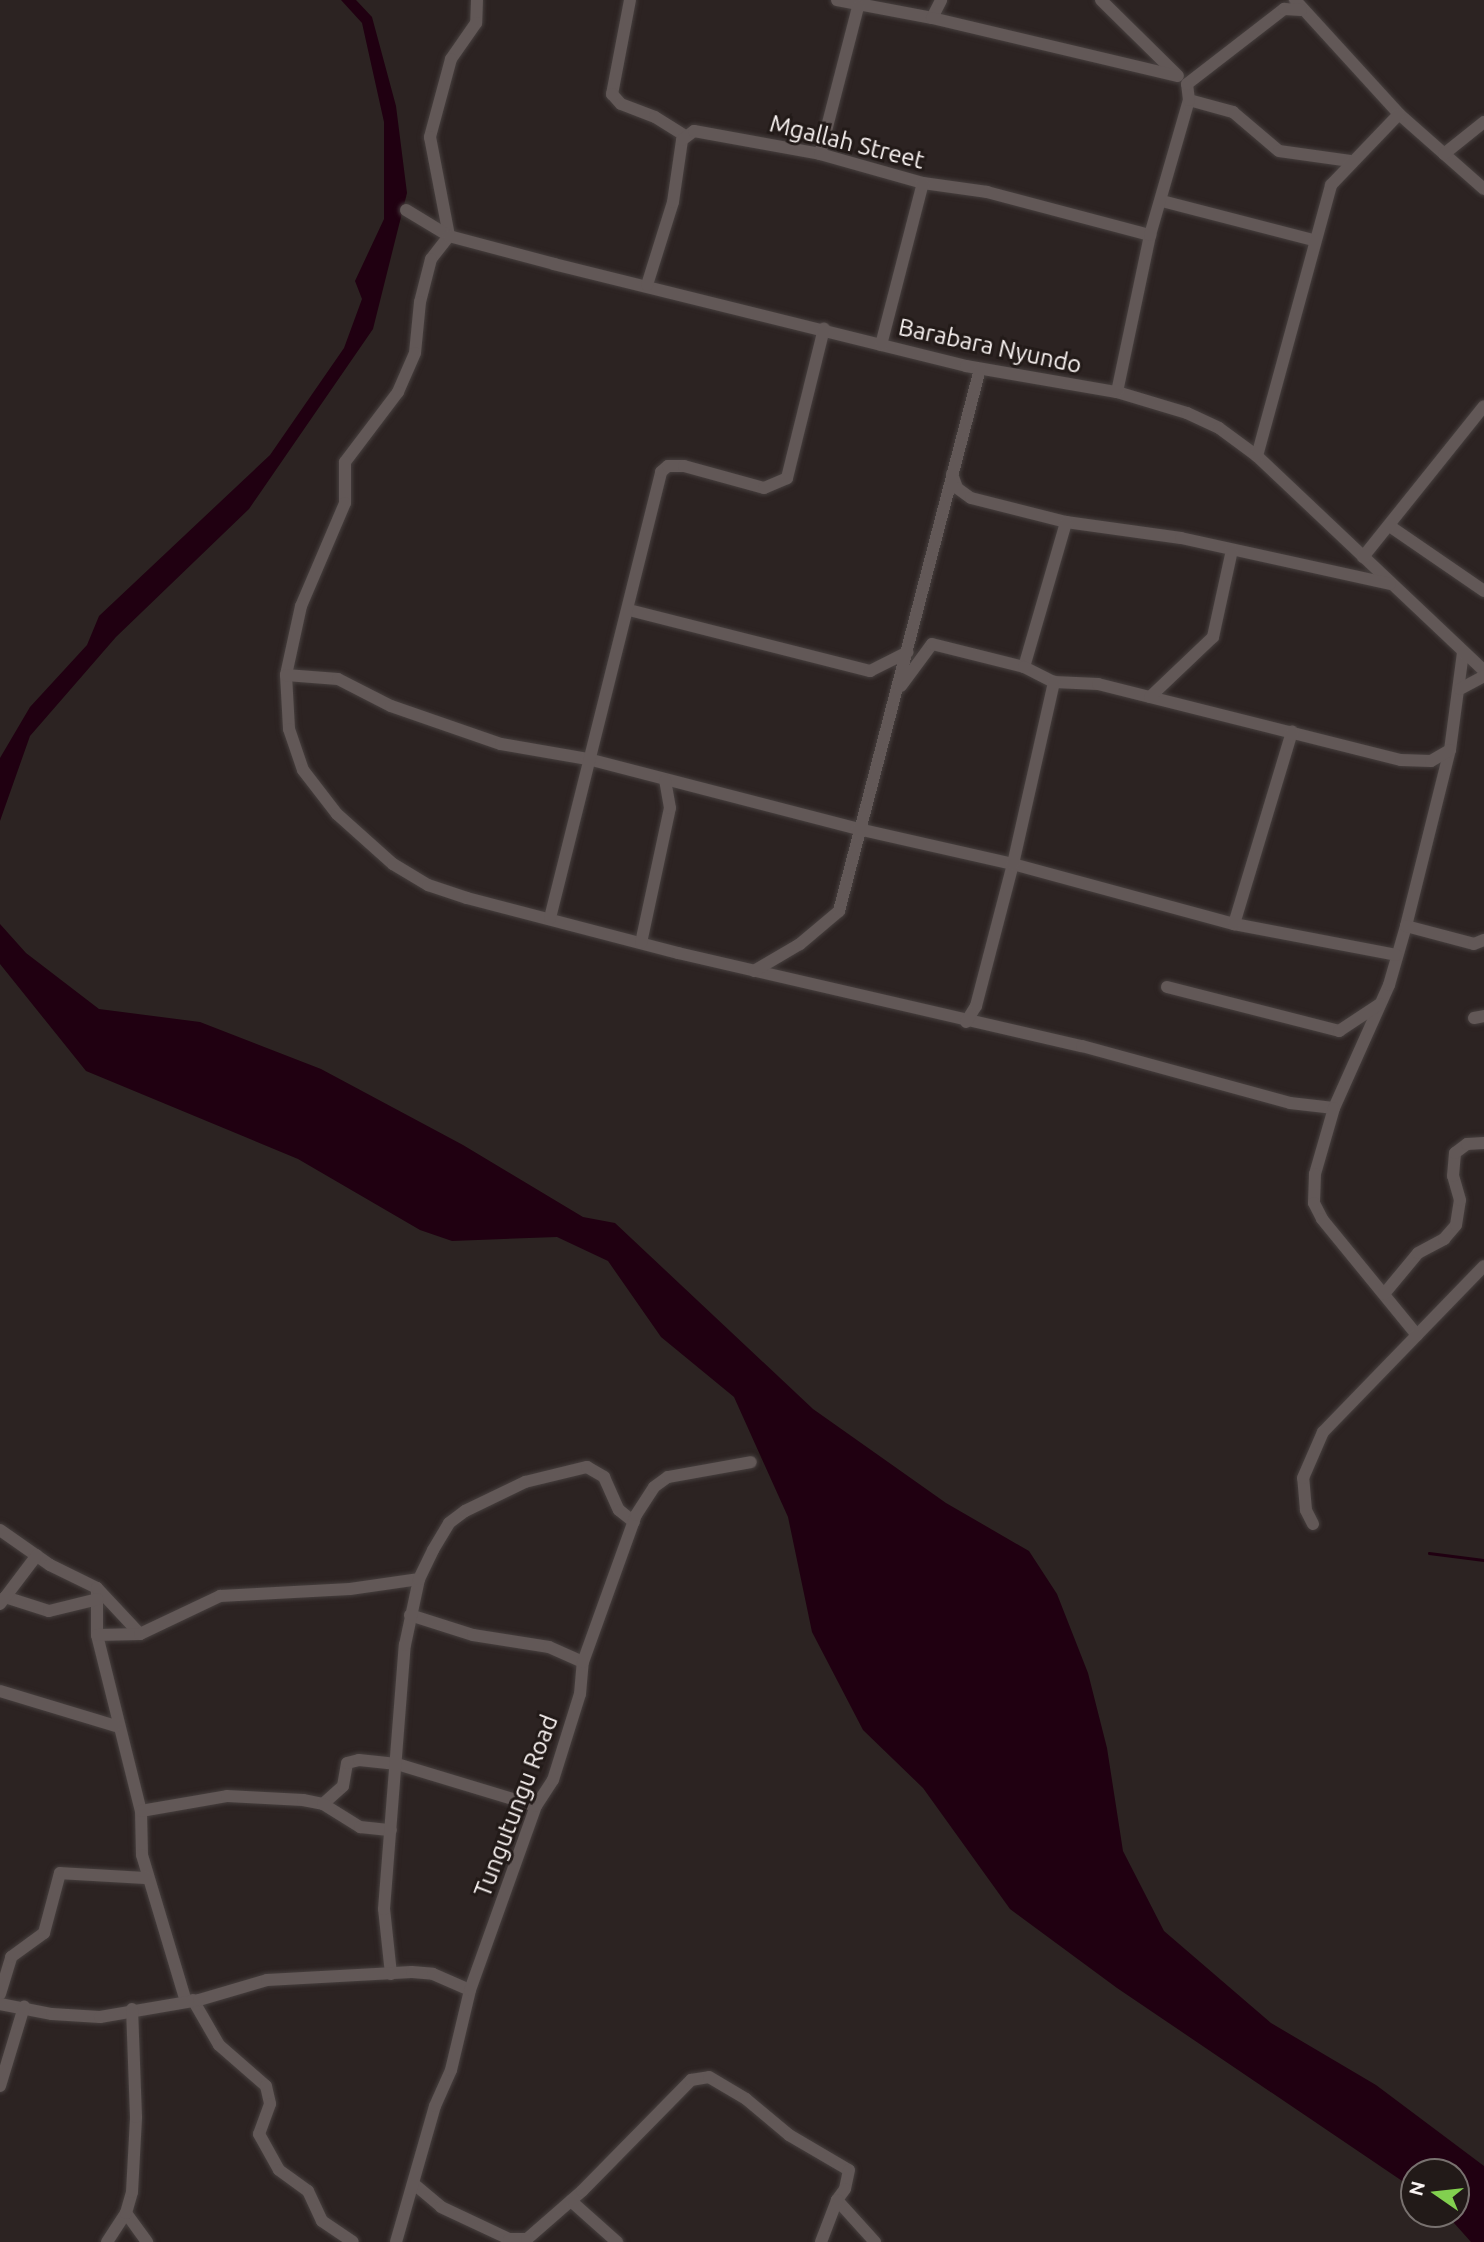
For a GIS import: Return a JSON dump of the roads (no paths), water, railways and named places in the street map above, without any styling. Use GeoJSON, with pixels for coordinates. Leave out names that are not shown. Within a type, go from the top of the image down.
{"type":"FeatureCollection","features":[{"type":"Feature","properties":{"kind":"street"},"geometry":{"type":"LineString","coordinates":[[477,0],[476,23],[451,59],[430,137],[449,236],[431,259],[420,302],[415,353],[398,392],[345,462],[345,503],[301,606],[285,675],[289,729],[303,769],[324,800],[373,849],[428,885],[754,971],[966,1022],[1082,1046],[1290,1103],[1334,1108]]}},
{"type":"Feature","properties":{"kind":"street"},"geometry":{"type":"LineString","coordinates":[[630,0],[612,94],[621,104],[655,117],[684,135],[673,202],[647,285]]}},
{"type":"Feature","properties":{"kind":"street"},"geometry":{"type":"LineString","coordinates":[[837,0],[932,18],[1182,80],[1286,5],[1298,5],[1399,114],[1484,189]]}},
{"type":"Feature","properties":{"kind":"street"},"geometry":{"type":"LineString","coordinates":[[932,18],[942,0]]}},
{"type":"Feature","properties":{"kind":"street"},"geometry":{"type":"LineString","coordinates":[[1101,0],[1182,80],[1189,100],[1150,235],[1117,392]]}},
{"type":"Feature","properties":{"kind":"street"},"geometry":{"type":"LineString","coordinates":[[820,155],[858,6]]}},
{"type":"Feature","properties":{"kind":"street"},"geometry":{"type":"LineString","coordinates":[[1189,100],[1233,112],[1279,151],[1350,161]]}},
{"type":"Feature","properties":{"kind":"street"},"geometry":{"type":"LineString","coordinates":[[1257,456],[1313,240],[1331,185],[1350,161],[1399,114]]}},
{"type":"Feature","properties":{"kind":"street"},"geometry":{"type":"LineString","coordinates":[[1444,154],[1484,122]]}},
{"type":"Feature","properties":{"kind":"street","name":"Mgallah Street"},"geometry":{"type":"LineString","coordinates":[[684,135],[701,131],[820,155],[923,183],[987,192],[1150,235]]}},
{"type":"Feature","properties":{"kind":"street"},"geometry":{"type":"LineString","coordinates":[[881,345],[923,183]]}},
{"type":"Feature","properties":{"kind":"street"},"geometry":{"type":"LineString","coordinates":[[1162,201],[1313,240]]}},
{"type":"Feature","properties":{"kind":"street","name":"Barabara Nyundo"},"geometry":{"type":"LineString","coordinates":[[406,210],[449,236],[980,369],[1117,392],[1187,413],[1219,428],[1257,456],[1484,674]]}},
{"type":"Feature","properties":{"kind":"street"},"geometry":{"type":"LineString","coordinates":[[550,918],[588,758],[629,610],[664,467],[684,466],[764,488],[787,478],[824,329]]}},
{"type":"Feature","properties":{"kind":"street"},"geometry":{"type":"LineString","coordinates":[[754,971],[800,944],[839,911],[858,829],[908,652],[951,474],[980,369]]}},
{"type":"Feature","properties":{"kind":"street"},"geometry":{"type":"LineString","coordinates":[[1363,556],[1391,527],[1483,409]]}},
{"type":"Feature","properties":{"kind":"street"},"geometry":{"type":"LineString","coordinates":[[951,474],[966,497],[1066,522],[1085,522],[1232,550],[1390,584]]}},
{"type":"Feature","properties":{"kind":"street"},"geometry":{"type":"LineString","coordinates":[[1024,667],[1066,522]]}},
{"type":"Feature","properties":{"kind":"street"},"geometry":{"type":"LineString","coordinates":[[1391,527],[1484,591]]}},
{"type":"Feature","properties":{"kind":"street"},"geometry":{"type":"LineString","coordinates":[[1150,697],[1213,637],[1232,550]]}},
{"type":"Feature","properties":{"kind":"street"},"geometry":{"type":"LineString","coordinates":[[629,610],[870,671],[908,652]]}},
{"type":"Feature","properties":{"kind":"street"},"geometry":{"type":"LineString","coordinates":[[898,688],[932,644],[1024,667],[1054,682],[1098,684],[1420,763],[1450,750]]}},
{"type":"Feature","properties":{"kind":"street"},"geometry":{"type":"LineString","coordinates":[[1417,1335],[1322,1219],[1314,1203],[1315,1174],[1334,1108],[1381,1003],[1406,926],[1450,750],[1463,653]]}},
{"type":"Feature","properties":{"kind":"street"},"geometry":{"type":"LineString","coordinates":[[1460,689],[1484,674]]}},
{"type":"Feature","properties":{"kind":"street"},"geometry":{"type":"LineString","coordinates":[[285,675],[338,680],[391,706],[501,744],[588,758],[858,829],[1013,864],[1234,924],[1396,955]]}},
{"type":"Feature","properties":{"kind":"street"},"geometry":{"type":"LineString","coordinates":[[966,1022],[976,1006],[1013,864],[1054,682]]}},
{"type":"Feature","properties":{"kind":"street"},"geometry":{"type":"LineString","coordinates":[[1234,924],[1292,732]]}},
{"type":"Feature","properties":{"kind":"street"},"geometry":{"type":"LineString","coordinates":[[641,943],[670,808],[664,780]]}},
{"type":"Feature","properties":{"kind":"street"},"geometry":{"type":"LineString","coordinates":[[1406,926],[1474,944],[1484,940]]}},
{"type":"Feature","properties":{"kind":"street"},"geometry":{"type":"LineString","coordinates":[[1167,987],[1339,1031],[1381,1003]]}},
{"type":"Feature","properties":{"kind":"street"},"geometry":{"type":"LineString","coordinates":[[1384,1294],[1418,1252],[1444,1239],[1456,1225],[1461,1200],[1454,1176],[1455,1153],[1467,1144],[1484,1143]]}},
{"type":"Feature","properties":{"kind":"street"},"geometry":{"type":"LineString","coordinates":[[1313,1524],[1306,1510],[1307,1461],[1336,1416],[1484,1266]]}},
{"type":"Feature","properties":{"kind":"street","name":"Tungutungu Road"},"geometry":{"type":"LineString","coordinates":[[396,2242],[435,2106],[451,2070],[470,1990],[536,1807],[553,1780],[571,1728],[583,1662],[644,1500],[668,1477],[751,1462]]}},
{"type":"Feature","properties":{"kind":"street"},"geometry":{"type":"LineString","coordinates":[[391,1974],[384,1909],[410,1615],[419,1579],[443,1532],[457,1516],[525,1482],[587,1467],[600,1472],[619,1510],[634,1522]]}},
{"type":"Feature","properties":{"kind":"street"},"geometry":{"type":"LineString","coordinates":[[0,1530],[97,1594],[140,1634]]}},
{"type":"Feature","properties":{"kind":"street"},"geometry":{"type":"LineString","coordinates":[[37,1555],[4,1593],[49,1611],[97,1594]]}},
{"type":"Feature","properties":{"kind":"street"},"geometry":{"type":"LineString","coordinates":[[97,1636],[140,1634],[220,1596],[350,1589],[419,1579]]}},
{"type":"Feature","properties":{"kind":"street"},"geometry":{"type":"LineString","coordinates":[[97,1594],[97,1636],[116,1726],[141,1811],[142,1855],[190,2001],[219,2045],[266,2086],[270,2104],[259,2134],[279,2170],[308,2191],[322,2221],[353,2242]]}},
{"type":"Feature","properties":{"kind":"street"},"geometry":{"type":"LineString","coordinates":[[410,1615],[473,1635],[549,1647],[583,1662]]}},
{"type":"Feature","properties":{"kind":"street"},"geometry":{"type":"LineString","coordinates":[[0,1691],[116,1726]]}},
{"type":"Feature","properties":{"kind":"street"},"geometry":{"type":"LineString","coordinates":[[323,1804],[343,1786],[350,1760],[397,1764],[536,1807]]}},
{"type":"Feature","properties":{"kind":"street"},"geometry":{"type":"LineString","coordinates":[[141,1811],[228,1796],[323,1804],[360,1827],[391,1830]]}},
{"type":"Feature","properties":{"kind":"street"},"geometry":{"type":"LineString","coordinates":[[0,1994],[11,1957],[44,1933],[60,1873],[148,1878]]}},
{"type":"Feature","properties":{"kind":"street"},"geometry":{"type":"LineString","coordinates":[[0,2004],[72,2016],[190,2001],[267,1980],[391,1974],[433,1974],[470,1990]]}},
{"type":"Feature","properties":{"kind":"street"},"geometry":{"type":"LineString","coordinates":[[0,2086],[24,2007]]}},
{"type":"Feature","properties":{"kind":"street"},"geometry":{"type":"LineString","coordinates":[[107,2242],[126,2213],[135,2160],[132,2009]]}},
{"type":"Feature","properties":{"kind":"street"},"geometry":{"type":"LineString","coordinates":[[414,2184],[441,2207],[515,2241],[536,2235],[679,2092],[700,2077],[731,2088],[789,2135],[849,2169],[845,2189],[837,2200],[821,2242]]}},
{"type":"Feature","properties":{"kind":"street"},"geometry":{"type":"LineString","coordinates":[[837,2200],[875,2242]]}},
{"type":"Feature","properties":{"kind":"street"},"geometry":{"type":"LineString","coordinates":[[571,2201],[617,2242]]}},
{"type":"Feature","properties":{"kind":"street"},"geometry":{"type":"LineString","coordinates":[[126,2213],[147,2242]]}},
{"type":"Feature","properties":{"kind":"waterway"},"geometry":{"type":"LineString","coordinates":[[1429,1553],[1484,1560]]}}]}
